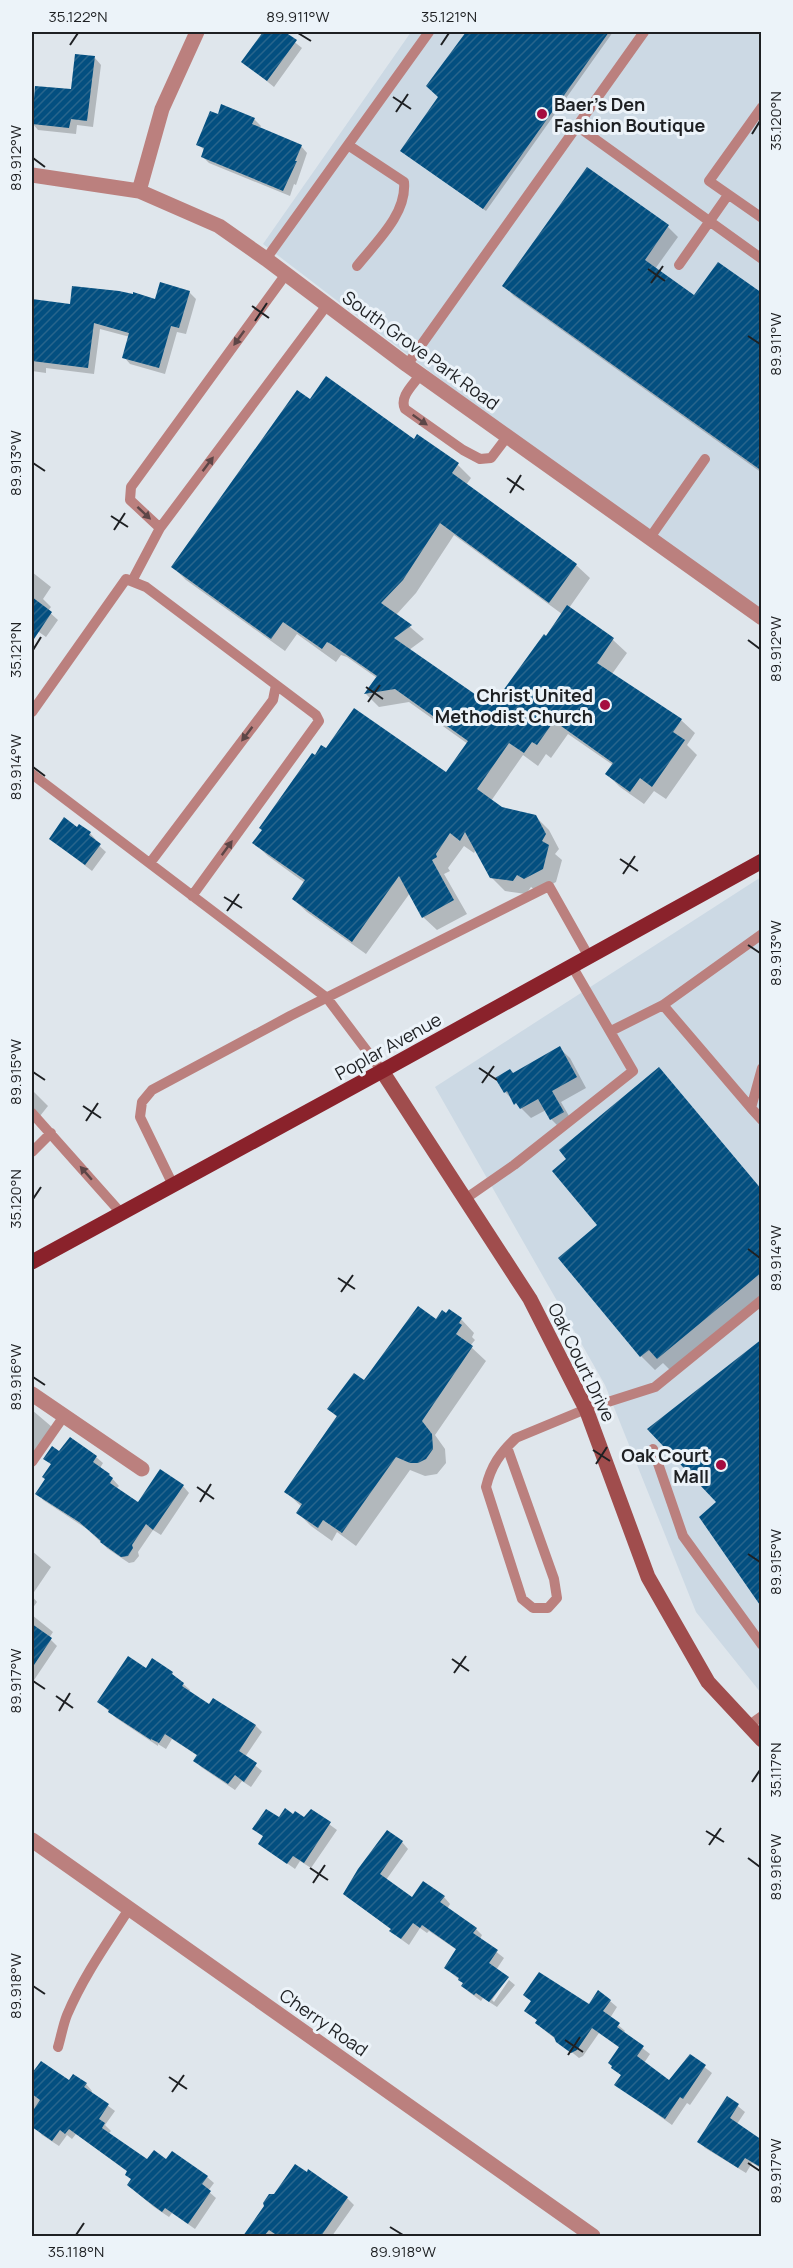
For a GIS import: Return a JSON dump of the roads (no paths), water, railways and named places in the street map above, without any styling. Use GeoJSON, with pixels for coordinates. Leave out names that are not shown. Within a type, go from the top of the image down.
{"type":"FeatureCollection","features":[{"type":"Feature","properties":{"kind":"main road","name":"Poplar Avenue"},"geometry":{"type":"LineString","coordinates":[[32,1262],[762,861]]}},
{"type":"Feature","properties":{"kind":"street"},"geometry":{"type":"LineString","coordinates":[[139,191],[162,109],[197,32]]}},
{"type":"Feature","properties":{"kind":"street","name":"South Grove Park Road"},"geometry":{"type":"LineString","coordinates":[[32,175],[139,191],[219,226],[420,375],[762,618]]}},
{"type":"Feature","properties":{"kind":"street","name":"Oak Court Drive"},"geometry":{"type":"LineString","coordinates":[[382,1071],[530,1299],[586,1409],[648,1577],[708,1682],[762,1740]]}},
{"type":"Feature","properties":{"kind":"street"},"geometry":{"type":"LineString","coordinates":[[32,1394],[142,1469]]}},
{"type":"Feature","properties":{"kind":"street","name":"Cherry Road"},"geometry":{"type":"LineString","coordinates":[[32,1840],[593,2236]]}},
{"type":"Feature","properties":{"kind":"lane"},"geometry":{"type":"LineString","coordinates":[[266,259],[429,32]]}},
{"type":"Feature","properties":{"kind":"lane"},"geometry":{"type":"LineString","coordinates":[[407,365],[644,32]]}},
{"type":"Feature","properties":{"kind":"lane"},"geometry":{"type":"LineString","coordinates":[[762,106],[709,181],[762,218]]}},
{"type":"Feature","properties":{"kind":"lane"},"geometry":{"type":"LineString","coordinates":[[577,126],[762,260]]}},
{"type":"Feature","properties":{"kind":"lane"},"geometry":{"type":"LineString","coordinates":[[348,145],[404,182],[405,196],[396,216],[357,266]]}},
{"type":"Feature","properties":{"kind":"lane"},"geometry":{"type":"LineString","coordinates":[[679,265],[728,195]]}},
{"type":"Feature","properties":{"kind":"lane"},"geometry":{"type":"LineString","coordinates":[[160,528],[130,500],[131,487],[286,274]]}},
{"type":"Feature","properties":{"kind":"lane"},"geometry":{"type":"LineString","coordinates":[[132,581],[160,528],[327,304]]}},
{"type":"Feature","properties":{"kind":"lane"},"geometry":{"type":"LineString","coordinates":[[420,375],[404,398],[405,409],[463,450],[480,459],[491,458],[507,437]]}},
{"type":"Feature","properties":{"kind":"lane"},"geometry":{"type":"LineString","coordinates":[[649,539],[705,459]]}},
{"type":"Feature","properties":{"kind":"lane"},"geometry":{"type":"LineString","coordinates":[[32,712],[126,579],[146,587],[316,715],[319,721],[192,896]]}},
{"type":"Feature","properties":{"kind":"lane"},"geometry":{"type":"LineString","coordinates":[[150,863],[273,700],[276,685]]}},
{"type":"Feature","properties":{"kind":"lane"},"geometry":{"type":"LineString","coordinates":[[32,774],[327,998],[382,1071]]}},
{"type":"Feature","properties":{"kind":"lane"},"geometry":{"type":"LineString","coordinates":[[173,1185],[140,1117],[142,1102],[152,1090],[327,998],[549,886],[589,957]]}},
{"type":"Feature","properties":{"kind":"lane"},"geometry":{"type":"LineString","coordinates":[[611,1031],[663,1005],[762,934]]}},
{"type":"Feature","properties":{"kind":"lane"},"geometry":{"type":"LineString","coordinates":[[465,1198],[514,1165],[633,1071],[572,966]]}},
{"type":"Feature","properties":{"kind":"lane"},"geometry":{"type":"LineString","coordinates":[[663,1005],[762,1120]]}},
{"type":"Feature","properties":{"kind":"lane"},"geometry":{"type":"LineString","coordinates":[[751,1108],[762,1068]]}},
{"type":"Feature","properties":{"kind":"lane"},"geometry":{"type":"LineString","coordinates":[[32,1113],[121,1214]]}},
{"type":"Feature","properties":{"kind":"lane"},"geometry":{"type":"LineString","coordinates":[[32,1152],[51,1133]]}},
{"type":"Feature","properties":{"kind":"lane"},"geometry":{"type":"LineString","coordinates":[[507,1447],[554,1579],[557,1598],[548,1608],[533,1608],[522,1599],[486,1487],[490,1469],[507,1447],[516,1438],[586,1409],[655,1387],[762,1300]]}},
{"type":"Feature","properties":{"kind":"lane"},"geometry":{"type":"LineString","coordinates":[[32,1462],[64,1416]]}},
{"type":"Feature","properties":{"kind":"lane"},"geometry":{"type":"LineString","coordinates":[[653,1449],[683,1536],[762,1645]]}},
{"type":"Feature","properties":{"kind":"lane"},"geometry":{"type":"LineString","coordinates":[[748,1726],[762,1716]]}},
{"type":"Feature","properties":{"kind":"lane"},"geometry":{"type":"LineString","coordinates":[[58,2047],[67,2016],[83,1984],[100,1952],[129,1909]]}},
{"type":"Feature","properties":{"kind":"place","name":"Baer's Den Fashion Boutique"},"geometry":{"type":"Point","coordinates":[542,114]}},
{"type":"Feature","properties":{"kind":"place","name":"Christ United Methodist Church"},"geometry":{"type":"Point","coordinates":[605,705]}},
{"type":"Feature","properties":{"kind":"place","name":"Oak Court Mall"},"geometry":{"type":"Point","coordinates":[721,1465]}}]}
